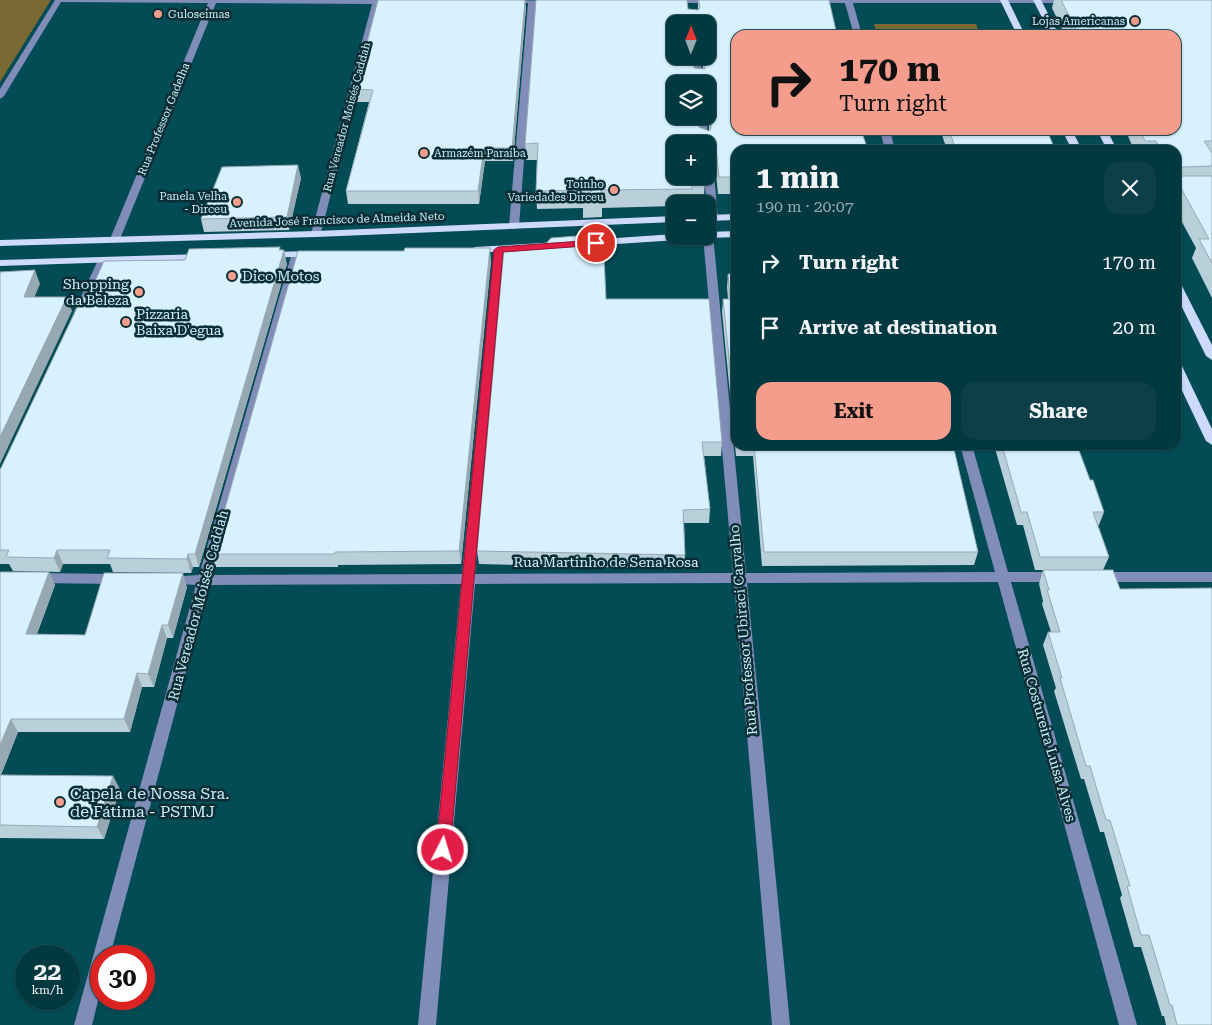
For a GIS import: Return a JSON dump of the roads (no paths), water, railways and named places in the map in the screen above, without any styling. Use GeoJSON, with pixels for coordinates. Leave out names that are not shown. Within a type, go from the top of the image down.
{"type":"FeatureCollection","features":[{"type":"Feature","properties":{"kind":"main road"},"geometry":{"type":"LineString","coordinates":[[1005,0],[1019,30]]}},
{"type":"Feature","properties":{"kind":"main road"},"geometry":{"type":"LineString","coordinates":[[1037,0],[1052,30]]}},
{"type":"Feature","properties":{"kind":"main road"},"geometry":{"type":"LineString","coordinates":[[716,218],[731,217]]}},
{"type":"Feature","properties":{"kind":"main road","name":"Avenida José Francisco de Almeida Neto"},"geometry":{"type":"LineString","coordinates":[[0,243],[316,234],[666,219]]}},
{"type":"Feature","properties":{"kind":"main road"},"geometry":{"type":"LineString","coordinates":[[716,235],[731,234]]}},
{"type":"Feature","properties":{"kind":"main road"},"geometry":{"type":"LineString","coordinates":[[460,250],[498,250],[666,238]]}},
{"type":"Feature","properties":{"kind":"main road"},"geometry":{"type":"LineString","coordinates":[[257,256],[325,254]]}},
{"type":"Feature","properties":{"kind":"main road"},"geometry":{"type":"LineString","coordinates":[[0,263],[209,257]]}},
{"type":"Feature","properties":{"kind":"main road"},"geometry":{"type":"LineString","coordinates":[[1181,294],[1212,356]]}},
{"type":"Feature","properties":{"kind":"main road"},"geometry":{"type":"LineString","coordinates":[[1181,376],[1212,441]]}},
{"type":"Feature","properties":{"kind":"street"},"geometry":{"type":"LineString","coordinates":[[0,96],[59,0],[406,2]]}},
{"type":"Feature","properties":{"kind":"street","name":"Rua Professor Gadelha"},"geometry":{"type":"LineString","coordinates":[[115,239],[212,0]]}},
{"type":"Feature","properties":{"kind":"street"},"geometry":{"type":"LineString","coordinates":[[848,0],[857,30]]}},
{"type":"Feature","properties":{"kind":"street","name":"Rua Vereador Moisés Caddah"},"geometry":{"type":"LineString","coordinates":[[316,234],[377,1]]}},
{"type":"Feature","properties":{"kind":"street"},"geometry":{"type":"LineString","coordinates":[[503,1],[562,1]]}},
{"type":"Feature","properties":{"kind":"street"},"geometry":{"type":"LineString","coordinates":[[514,226],[532,1]]}},
{"type":"Feature","properties":{"kind":"street"},"geometry":{"type":"LineString","coordinates":[[661,1],[691,3],[720,1]]}},
{"type":"Feature","properties":{"kind":"street"},"geometry":{"type":"LineString","coordinates":[[809,1],[1076,1]]}},
{"type":"Feature","properties":{"kind":"street","name":"Rua Professor Ubiraci Carvalho"},"geometry":{"type":"LineString","coordinates":[[709,245],[738,579],[781,1025]]}},
{"type":"Feature","properties":{"kind":"street"},"geometry":{"type":"LineString","coordinates":[[427,1025],[498,250]]}},
{"type":"Feature","properties":{"kind":"street","name":"Rua Vereador Moisés Caddah"},"geometry":{"type":"LineString","coordinates":[[106,945],[204,580],[296,254]]}},
{"type":"Feature","properties":{"kind":"street"},"geometry":{"type":"LineString","coordinates":[[74,322],[103,260]]}},
{"type":"Feature","properties":{"kind":"street","name":"Rua Costureira Luisa Alves"},"geometry":{"type":"LineString","coordinates":[[967,450],[1128,1025]]}},
{"type":"Feature","properties":{"kind":"street","name":"Rua Martinho de Sena Rosa"},"geometry":{"type":"LineString","coordinates":[[155,580],[738,579],[1003,576],[1212,577]]}},
{"type":"Feature","properties":{"kind":"street"},"geometry":{"type":"LineString","coordinates":[[19,578],[126,579]]}},
{"type":"Feature","properties":{"kind":"street","name":"Rua Vereador Moisés Caddah"},"geometry":{"type":"LineString","coordinates":[[83,1025],[90,1000]]}},
{"type":"Feature","properties":{"kind":"place","name":"Guloseimas"},"geometry":{"type":"Point","coordinates":[158,14]}},
{"type":"Feature","properties":{"kind":"place","name":"Lojas Americanas"},"geometry":{"type":"Point","coordinates":[1135,21]}},
{"type":"Feature","properties":{"kind":"place","name":"Armazém Paraíba"},"geometry":{"type":"Point","coordinates":[424,153]}},
{"type":"Feature","properties":{"kind":"place","name":"Toinho Variedades Dirceu"},"geometry":{"type":"Point","coordinates":[614,190]}},
{"type":"Feature","properties":{"kind":"place","name":"Panela Velha - Dirceu"},"geometry":{"type":"Point","coordinates":[237,202]}},
{"type":"Feature","properties":{"kind":"place","name":"Dico Motos"},"geometry":{"type":"Point","coordinates":[232,276]}},
{"type":"Feature","properties":{"kind":"place","name":"Shopping da Beleza"},"geometry":{"type":"Point","coordinates":[139,292]}},
{"type":"Feature","properties":{"kind":"place","name":"Pizzaria Baixa D'egua"},"geometry":{"type":"Point","coordinates":[126,322]}},
{"type":"Feature","properties":{"kind":"place","name":"Capela de Nossa Sra. de Fátima - PSTMJ"},"geometry":{"type":"Point","coordinates":[60,802]}}]}
